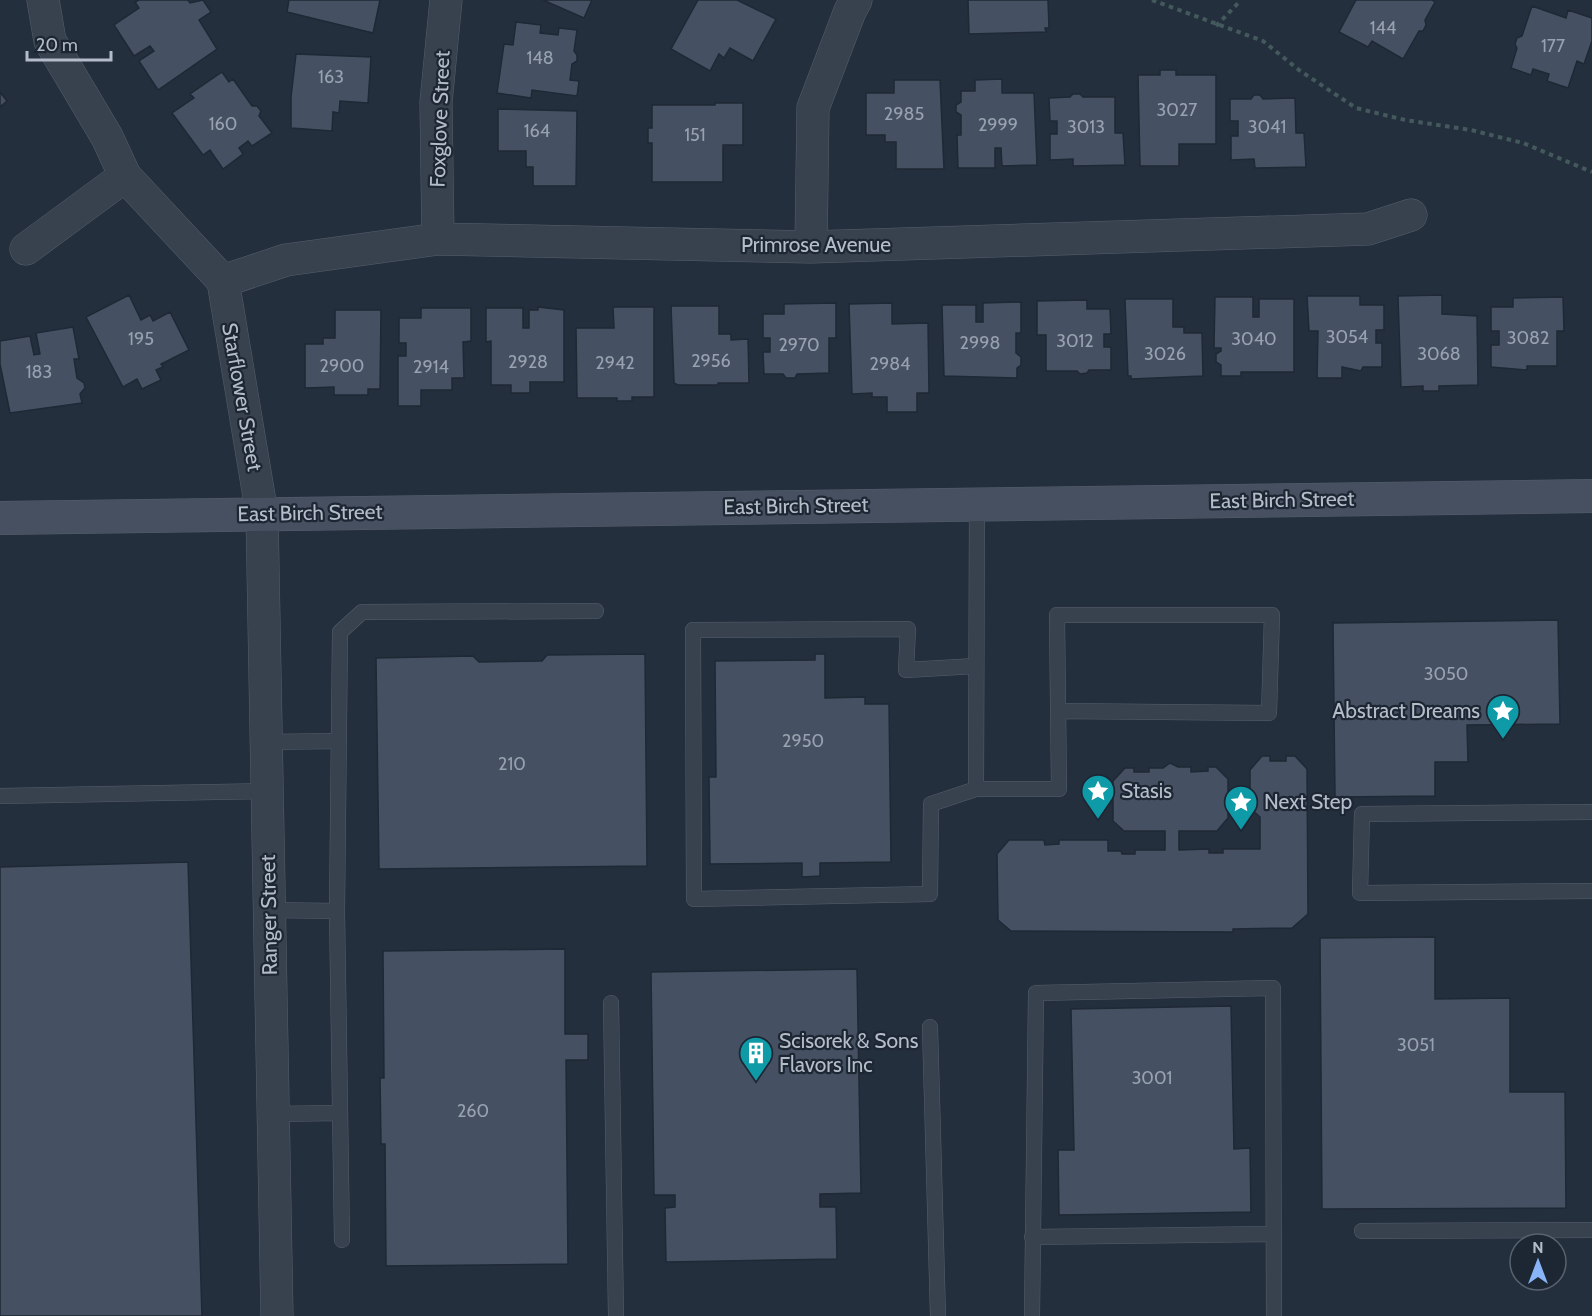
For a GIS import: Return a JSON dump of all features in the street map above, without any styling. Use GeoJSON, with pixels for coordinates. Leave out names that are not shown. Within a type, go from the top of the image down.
{"type":"FeatureCollection","features":[{"type":"Feature","properties":{"kind":"street"},"geometry":{"type":"LineString","coordinates":[[43,0],[51,41],[107,137],[125,176],[223,281]]}},
{"type":"Feature","properties":{"kind":"street","name":"Foxglove Street"},"geometry":{"type":"LineString","coordinates":[[438,239],[436,102],[446,0]]}},
{"type":"Feature","properties":{"kind":"street"},"geometry":{"type":"LineString","coordinates":[[811,247],[813,108],[850,10],[856,0]]}},
{"type":"Feature","properties":{"kind":"street"},"geometry":{"type":"LineString","coordinates":[[26,249],[125,176]]}},
{"type":"Feature","properties":{"kind":"street","name":"Primrose Avenue"},"geometry":{"type":"LineString","coordinates":[[223,281],[286,260],[438,239],[811,247],[1368,229],[1411,215]]}},
{"type":"Feature","properties":{"kind":"street","name":"Starflower Street"},"geometry":{"type":"LineString","coordinates":[[223,281],[262,514]]}},
{"type":"Feature","properties":{"kind":"street","name":"East Birch Street"},"geometry":{"type":"LineString","coordinates":[[0,518],[1592,496]]}},
{"type":"Feature","properties":{"kind":"street","name":"Ranger Street"},"geometry":{"type":"LineString","coordinates":[[262,514],[277,1316]]}},
{"type":"Feature","properties":{"kind":"lane"},"geometry":{"type":"LineString","coordinates":[[976,789],[977,504]]}},
{"type":"Feature","properties":{"kind":"lane"},"geometry":{"type":"LineString","coordinates":[[342,1240],[337,910],[340,632],[362,612],[596,611]]}},
{"type":"Feature","properties":{"kind":"lane"},"geometry":{"type":"LineString","coordinates":[[976,666],[906,670],[908,629],[693,630],[694,899],[930,894],[931,804],[976,789],[1059,789],[1058,711],[1057,615],[1272,615],[1269,713],[1058,711]]}},
{"type":"Feature","properties":{"kind":"lane"},"geometry":{"type":"LineString","coordinates":[[266,742],[339,741]]}},
{"type":"Feature","properties":{"kind":"lane"},"geometry":{"type":"LineString","coordinates":[[0,796],[267,791]]}},
{"type":"Feature","properties":{"kind":"lane"},"geometry":{"type":"LineString","coordinates":[[1592,812],[1362,814],[1360,893],[1592,891]]}},
{"type":"Feature","properties":{"kind":"lane"},"geometry":{"type":"LineString","coordinates":[[269,910],[337,910]]}},
{"type":"Feature","properties":{"kind":"lane"},"geometry":{"type":"LineString","coordinates":[[1032,1316],[1035,993],[1273,988],[1274,1316]]}},
{"type":"Feature","properties":{"kind":"lane"},"geometry":{"type":"LineString","coordinates":[[611,1003],[616,1316]]}},
{"type":"Feature","properties":{"kind":"lane"},"geometry":{"type":"LineString","coordinates":[[930,1027],[938,1316]]}},
{"type":"Feature","properties":{"kind":"lane"},"geometry":{"type":"LineString","coordinates":[[273,1114],[340,1113]]}},
{"type":"Feature","properties":{"kind":"lane"},"geometry":{"type":"LineString","coordinates":[[1362,1231],[1592,1230]]}},
{"type":"Feature","properties":{"kind":"lane"},"geometry":{"type":"LineString","coordinates":[[1032,1237],[1274,1234]]}},
{"type":"Feature","properties":{"kind":"path"},"geometry":{"type":"LineString","coordinates":[[1152,0],[1216,26],[1263,41],[1299,70],[1356,108],[1405,120],[1471,130],[1523,143],[1592,172]]}},
{"type":"Feature","properties":{"kind":"path"},"geometry":{"type":"LineString","coordinates":[[1216,26],[1241,0]]}},
{"type":"Feature","properties":{"kind":"building"},"geometry":{"type":"Polygon","coordinates":[[[139,0],[188,0],[190,3],[203,0],[211,12],[199,20],[217,49],[158,90],[139,61],[154,51],[150,46],[134,56],[114,25],[139,8],[135,2],[139,0]]]}},
{"type":"Feature","properties":{"kind":"building"},"geometry":{"type":"Polygon","coordinates":[[[289,0],[380,0],[373,33],[287,12],[289,0]]]}},
{"type":"Feature","properties":{"kind":"building"},"geometry":{"type":"Polygon","coordinates":[[[543,0],[592,0],[584,18],[543,0]]]}},
{"type":"Feature","properties":{"kind":"building"},"geometry":{"type":"Polygon","coordinates":[[[698,0],[737,0],[776,19],[753,61],[730,48],[724,58],[719,54],[710,71],[671,49],[698,0]]]}},
{"type":"Feature","properties":{"kind":"building"},"geometry":{"type":"Polygon","coordinates":[[[968,0],[1048,0],[1049,28],[1045,28],[1046,32],[969,34],[968,0]]]}},
{"type":"Feature","properties":{"kind":"building"},"geometry":{"type":"Polygon","coordinates":[[[1356,0],[1432,0],[1435,2],[1425,20],[1426,25],[1423,31],[1419,31],[1403,59],[1372,41],[1368,47],[1339,32],[1356,0]]]}},
{"type":"Feature","properties":{"kind":"building"},"geometry":{"type":"Polygon","coordinates":[[[1532,6],[1566,18],[1568,10],[1592,18],[1592,41],[1584,64],[1577,61],[1568,88],[1547,81],[1549,74],[1533,69],[1531,75],[1511,68],[1517,48],[1515,44],[1517,38],[1522,36],[1532,6]]]}},
{"type":"Feature","properties":{"kind":"building"},"geometry":{"type":"Polygon","coordinates":[[[516,22],[541,25],[540,33],[558,35],[559,28],[577,30],[574,51],[577,61],[572,64],[570,80],[579,81],[577,96],[532,90],[531,98],[497,93],[504,44],[513,45],[516,22]]]}},
{"type":"Feature","properties":{"kind":"building"},"geometry":{"type":"Polygon","coordinates":[[[296,54],[371,57],[368,103],[340,101],[339,113],[333,112],[332,131],[291,128],[291,97],[296,54]]]}},
{"type":"Feature","properties":{"kind":"building"},"geometry":{"type":"Polygon","coordinates":[[[1160,70],[1176,70],[1176,75],[1216,75],[1216,144],[1179,144],[1179,166],[1140,166],[1138,75],[1160,75],[1160,70]]]}},
{"type":"Feature","properties":{"kind":"building"},"geometry":{"type":"Polygon","coordinates":[[[222,72],[229,82],[233,79],[252,106],[257,106],[261,111],[259,116],[272,133],[252,146],[248,141],[239,148],[243,154],[223,169],[210,150],[203,155],[172,113],[194,98],[190,94],[222,72]]]}},
{"type":"Feature","properties":{"kind":"building"},"geometry":{"type":"Polygon","coordinates":[[[1002,79],[1002,93],[1034,93],[1037,165],[1002,166],[1001,148],[995,148],[995,168],[958,168],[957,135],[961,135],[961,115],[956,112],[956,105],[961,102],[961,91],[975,91],[975,80],[1002,79]]]}},
{"type":"Feature","properties":{"kind":"building"},"geometry":{"type":"Polygon","coordinates":[[[894,80],[940,80],[944,169],[896,169],[896,142],[885,142],[885,135],[866,135],[866,93],[894,93],[894,80]]]}},
{"type":"Feature","properties":{"kind":"building"},"geometry":{"type":"Polygon","coordinates":[[[0,92],[7,101],[0,107],[0,92]]]}},
{"type":"Feature","properties":{"kind":"building"},"geometry":{"type":"Polygon","coordinates":[[[1073,94],[1080,94],[1083,97],[1115,97],[1115,133],[1123,133],[1125,165],[1073,166],[1073,159],[1050,160],[1050,134],[1057,134],[1057,121],[1050,121],[1049,98],[1070,97],[1073,94]]]}},
{"type":"Feature","properties":{"kind":"building"},"geometry":{"type":"Polygon","coordinates":[[[1254,95],[1260,95],[1263,99],[1295,98],[1296,133],[1304,133],[1306,167],[1255,168],[1254,159],[1231,160],[1231,136],[1238,136],[1238,121],[1230,121],[1230,99],[1251,99],[1254,95]]]}},
{"type":"Feature","properties":{"kind":"building"},"geometry":{"type":"Polygon","coordinates":[[[715,103],[743,103],[743,145],[723,145],[723,182],[652,182],[652,143],[648,143],[648,128],[652,128],[652,105],[715,105],[715,103]]]}},
{"type":"Feature","properties":{"kind":"building"},"geometry":{"type":"Polygon","coordinates":[[[498,109],[577,111],[576,186],[533,186],[533,167],[526,167],[526,151],[498,151],[498,109]]]}},
{"type":"Feature","properties":{"kind":"building"},"geometry":{"type":"Polygon","coordinates":[[[129,295],[141,320],[150,315],[153,321],[170,312],[189,350],[161,364],[163,367],[156,370],[161,380],[142,389],[137,379],[123,387],[86,317],[129,295]]]}},
{"type":"Feature","properties":{"kind":"building"},"geometry":{"type":"Polygon","coordinates":[[[1442,295],[1442,314],[1477,316],[1478,385],[1439,386],[1439,391],[1423,391],[1423,386],[1401,387],[1398,296],[1442,295]]]}},
{"type":"Feature","properties":{"kind":"building"},"geometry":{"type":"Polygon","coordinates":[[[1307,296],[1360,296],[1360,305],[1384,305],[1384,330],[1376,330],[1376,343],[1382,343],[1382,367],[1363,367],[1361,371],[1342,367],[1342,378],[1317,378],[1318,331],[1309,331],[1307,296]]]}},
{"type":"Feature","properties":{"kind":"building"},"geometry":{"type":"Polygon","coordinates":[[[1215,297],[1253,297],[1253,317],[1259,317],[1259,299],[1294,299],[1294,372],[1241,372],[1241,376],[1221,376],[1221,365],[1216,362],[1216,354],[1221,351],[1221,348],[1214,348],[1215,297]]]}},
{"type":"Feature","properties":{"kind":"building"},"geometry":{"type":"Polygon","coordinates":[[[1563,297],[1564,331],[1557,331],[1557,366],[1527,366],[1527,370],[1491,367],[1491,345],[1499,345],[1499,331],[1491,331],[1491,307],[1513,307],[1513,298],[1563,297]]]}},
{"type":"Feature","properties":{"kind":"building"},"geometry":{"type":"Polygon","coordinates":[[[1125,299],[1173,299],[1173,327],[1184,327],[1184,333],[1202,333],[1203,376],[1131,379],[1131,376],[1128,376],[1125,299]]]}},
{"type":"Feature","properties":{"kind":"building"},"geometry":{"type":"Polygon","coordinates":[[[1087,300],[1087,309],[1110,309],[1111,334],[1104,334],[1104,347],[1111,347],[1111,370],[1089,370],[1087,373],[1080,374],[1077,371],[1046,371],[1046,335],[1037,335],[1037,301],[1087,300]]]}},
{"type":"Feature","properties":{"kind":"building"},"geometry":{"type":"Polygon","coordinates":[[[1021,302],[1021,333],[1016,333],[1016,353],[1021,357],[1021,365],[1017,368],[1017,378],[944,376],[942,305],[976,305],[976,322],[983,322],[983,303],[1021,302]]]}},
{"type":"Feature","properties":{"kind":"building"},"geometry":{"type":"Polygon","coordinates":[[[836,303],[836,338],[829,338],[829,373],[797,374],[795,378],[786,378],[783,374],[764,374],[763,352],[770,352],[770,338],[763,338],[763,314],[784,314],[784,304],[836,303]]]}},
{"type":"Feature","properties":{"kind":"building"},"geometry":{"type":"Polygon","coordinates":[[[892,303],[892,324],[928,323],[929,393],[917,393],[917,412],[887,412],[887,397],[872,397],[872,393],[852,394],[849,304],[892,303]]]}},
{"type":"Feature","properties":{"kind":"building"},"geometry":{"type":"Polygon","coordinates":[[[671,306],[719,306],[719,334],[731,334],[731,340],[748,339],[749,383],[678,385],[674,383],[671,306]]]}},
{"type":"Feature","properties":{"kind":"building"},"geometry":{"type":"Polygon","coordinates":[[[538,307],[564,310],[564,382],[530,382],[530,393],[511,393],[511,385],[491,385],[491,341],[486,342],[486,308],[523,308],[523,328],[529,328],[529,310],[538,310],[538,307]]]}},
{"type":"Feature","properties":{"kind":"building"},"geometry":{"type":"Polygon","coordinates":[[[613,307],[654,307],[654,397],[632,397],[632,401],[617,401],[617,398],[577,398],[576,328],[614,328],[613,307]]]}},
{"type":"Feature","properties":{"kind":"building"},"geometry":{"type":"Polygon","coordinates":[[[421,308],[471,308],[471,341],[463,342],[464,378],[452,378],[452,390],[421,390],[421,406],[398,406],[398,356],[406,356],[406,343],[399,343],[399,318],[421,318],[421,308]]]}},
{"type":"Feature","properties":{"kind":"building"},"geometry":{"type":"Polygon","coordinates":[[[335,310],[381,310],[380,389],[368,389],[368,395],[334,395],[334,387],[305,388],[305,344],[323,344],[323,338],[335,338],[335,310]]]}},
{"type":"Feature","properties":{"kind":"building"},"geometry":{"type":"Polygon","coordinates":[[[73,327],[79,359],[74,359],[77,378],[84,383],[85,388],[80,394],[82,403],[10,413],[0,364],[0,341],[30,336],[34,355],[40,354],[36,333],[73,327]]]}},
{"type":"Feature","properties":{"kind":"building"},"geometry":{"type":"Polygon","coordinates":[[[1558,620],[1560,724],[1467,725],[1468,762],[1435,762],[1435,796],[1335,797],[1333,623],[1558,620]]]}},
{"type":"Feature","properties":{"kind":"building"},"geometry":{"type":"Polygon","coordinates":[[[645,654],[647,866],[379,869],[376,658],[473,656],[479,662],[542,661],[547,655],[645,654]]]}},
{"type":"Feature","properties":{"kind":"building"},"geometry":{"type":"Polygon","coordinates":[[[815,654],[825,654],[825,698],[865,697],[865,704],[889,704],[891,862],[820,863],[820,876],[802,877],[802,863],[710,864],[709,777],[716,777],[715,661],[815,660],[815,654]]]}},
{"type":"Feature","properties":{"kind":"building"},"geometry":{"type":"Polygon","coordinates":[[[1262,756],[1270,756],[1270,761],[1286,761],[1286,756],[1295,756],[1307,769],[1308,914],[1292,928],[1233,929],[1233,932],[1011,931],[998,920],[997,854],[1009,840],[1044,840],[1045,845],[1059,844],[1059,840],[1108,840],[1108,851],[1121,851],[1122,854],[1135,854],[1135,850],[1165,850],[1165,831],[1124,831],[1113,821],[1113,781],[1125,768],[1134,768],[1134,772],[1149,772],[1149,768],[1163,768],[1170,763],[1178,767],[1191,767],[1191,772],[1208,771],[1208,767],[1216,767],[1228,779],[1228,818],[1217,831],[1179,831],[1179,850],[1209,849],[1209,853],[1223,853],[1223,849],[1260,849],[1260,817],[1250,808],[1250,770],[1262,756]]]}},
{"type":"Feature","properties":{"kind":"building"},"geometry":{"type":"Polygon","coordinates":[[[188,862],[202,1316],[0,1316],[0,867],[188,862]]]}},
{"type":"Feature","properties":{"kind":"building"},"geometry":{"type":"Polygon","coordinates":[[[1435,937],[1435,999],[1510,998],[1510,1092],[1565,1092],[1566,1208],[1322,1209],[1320,938],[1435,937]]]}},
{"type":"Feature","properties":{"kind":"building"},"geometry":{"type":"Polygon","coordinates":[[[565,949],[565,1034],[588,1034],[588,1060],[566,1060],[568,1264],[386,1266],[385,1144],[381,1144],[380,1078],[384,1078],[383,951],[565,949]]]}},
{"type":"Feature","properties":{"kind":"building","name":"Scisorek & Sons Flavors Inc"},"geometry":{"type":"Polygon","coordinates":[[[857,969],[861,1193],[820,1194],[820,1207],[836,1207],[837,1259],[666,1262],[665,1208],[675,1207],[675,1195],[654,1195],[651,972],[857,969]]]}},
{"type":"Feature","properties":{"kind":"building"},"geometry":{"type":"Polygon","coordinates":[[[1231,1006],[1234,1149],[1250,1148],[1251,1212],[1059,1215],[1058,1150],[1074,1150],[1071,1009],[1231,1006]]]}},
{"type":"Feature","properties":{"kind":"place","name":"Abstract Dreams"},"geometry":{"type":"Point","coordinates":[1503,740]}},
{"type":"Feature","properties":{"kind":"place","name":"Stasis"},"geometry":{"type":"Point","coordinates":[1098,820]}},
{"type":"Feature","properties":{"kind":"place","name":"Next Step"},"geometry":{"type":"Point","coordinates":[1241,831]}},
{"type":"Feature","properties":{"kind":"place","name":"Scisorek & Sons Flavors Inc"},"geometry":{"type":"Point","coordinates":[756,1082]}}]}
